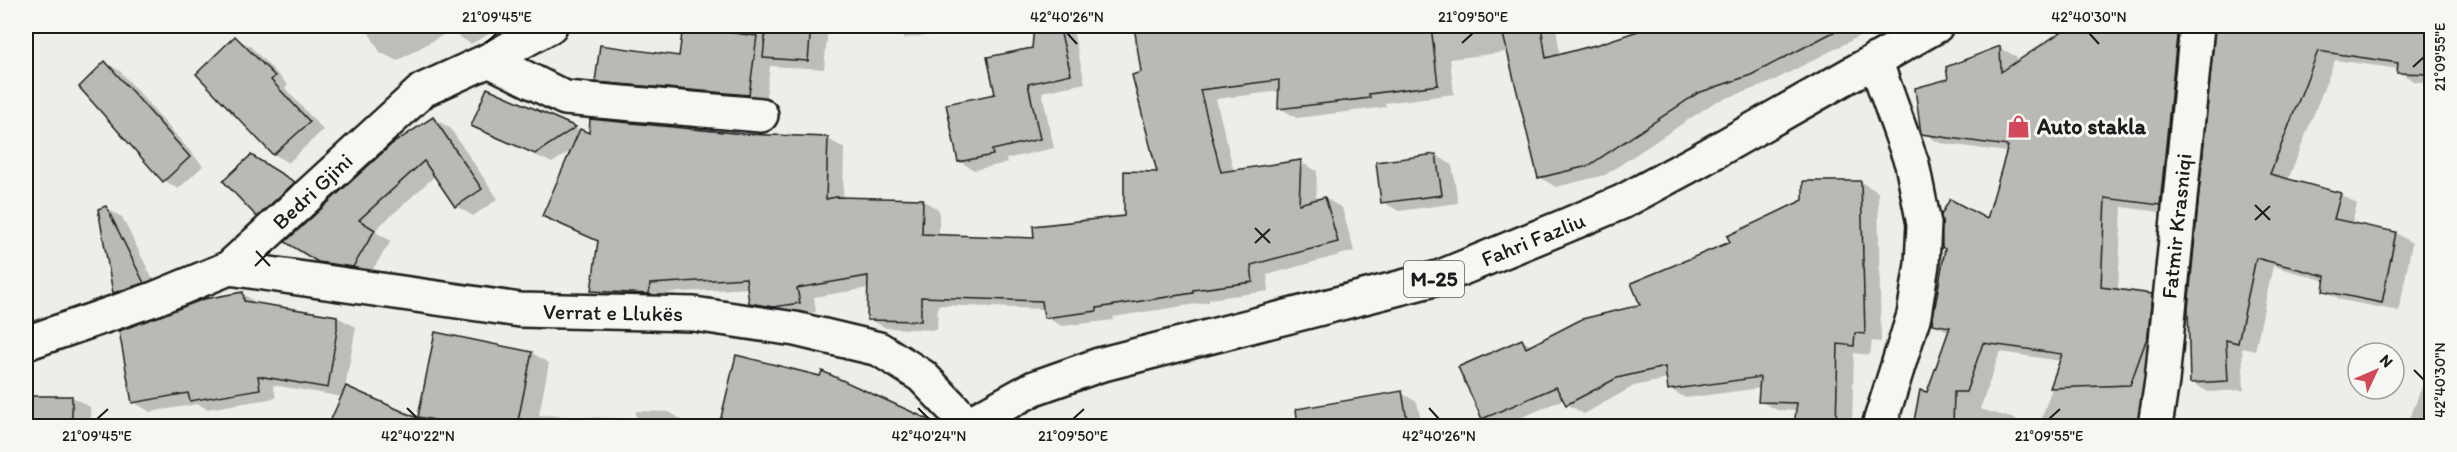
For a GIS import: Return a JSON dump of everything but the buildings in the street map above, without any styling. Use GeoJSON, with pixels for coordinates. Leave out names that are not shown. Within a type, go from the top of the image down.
{"type":"FeatureCollection","features":[{"type":"Feature","properties":{"kind":"street","name":"Bedri Gjini"},"geometry":{"type":"LineString","coordinates":[[26,343],[154,299],[229,268],[423,90],[489,60],[550,26]]}},
{"type":"Feature","properties":{"kind":"street","name":"Fahri Fazliu"},"geometry":{"type":"LineString","coordinates":[[967,425],[1034,388],[1099,365],[1438,278],[1622,202],[1936,26]]}},
{"type":"Feature","properties":{"kind":"street","name":"Fatmir Krasniqi"},"geometry":{"type":"LineString","coordinates":[[2155,426],[2162,381],[2197,26]]}},
{"type":"Feature","properties":{"kind":"street"},"geometry":{"type":"LineString","coordinates":[[489,60],[565,98],[761,115]]}},
{"type":"Feature","properties":{"kind":"street"},"geometry":{"type":"LineString","coordinates":[[1875,60],[1912,164],[1924,224],[1922,264],[1914,315],[1879,426]]}},
{"type":"Feature","properties":{"kind":"street","name":"Verrat e Llukës"},"geometry":{"type":"LineString","coordinates":[[229,268],[520,310],[694,314],[795,329],[879,349],[922,376],[967,425]]}},
{"type":"Feature","properties":{"kind":"place","name":"Auto stakla"},"geometry":{"type":"Point","coordinates":[2019,126]}}]}
